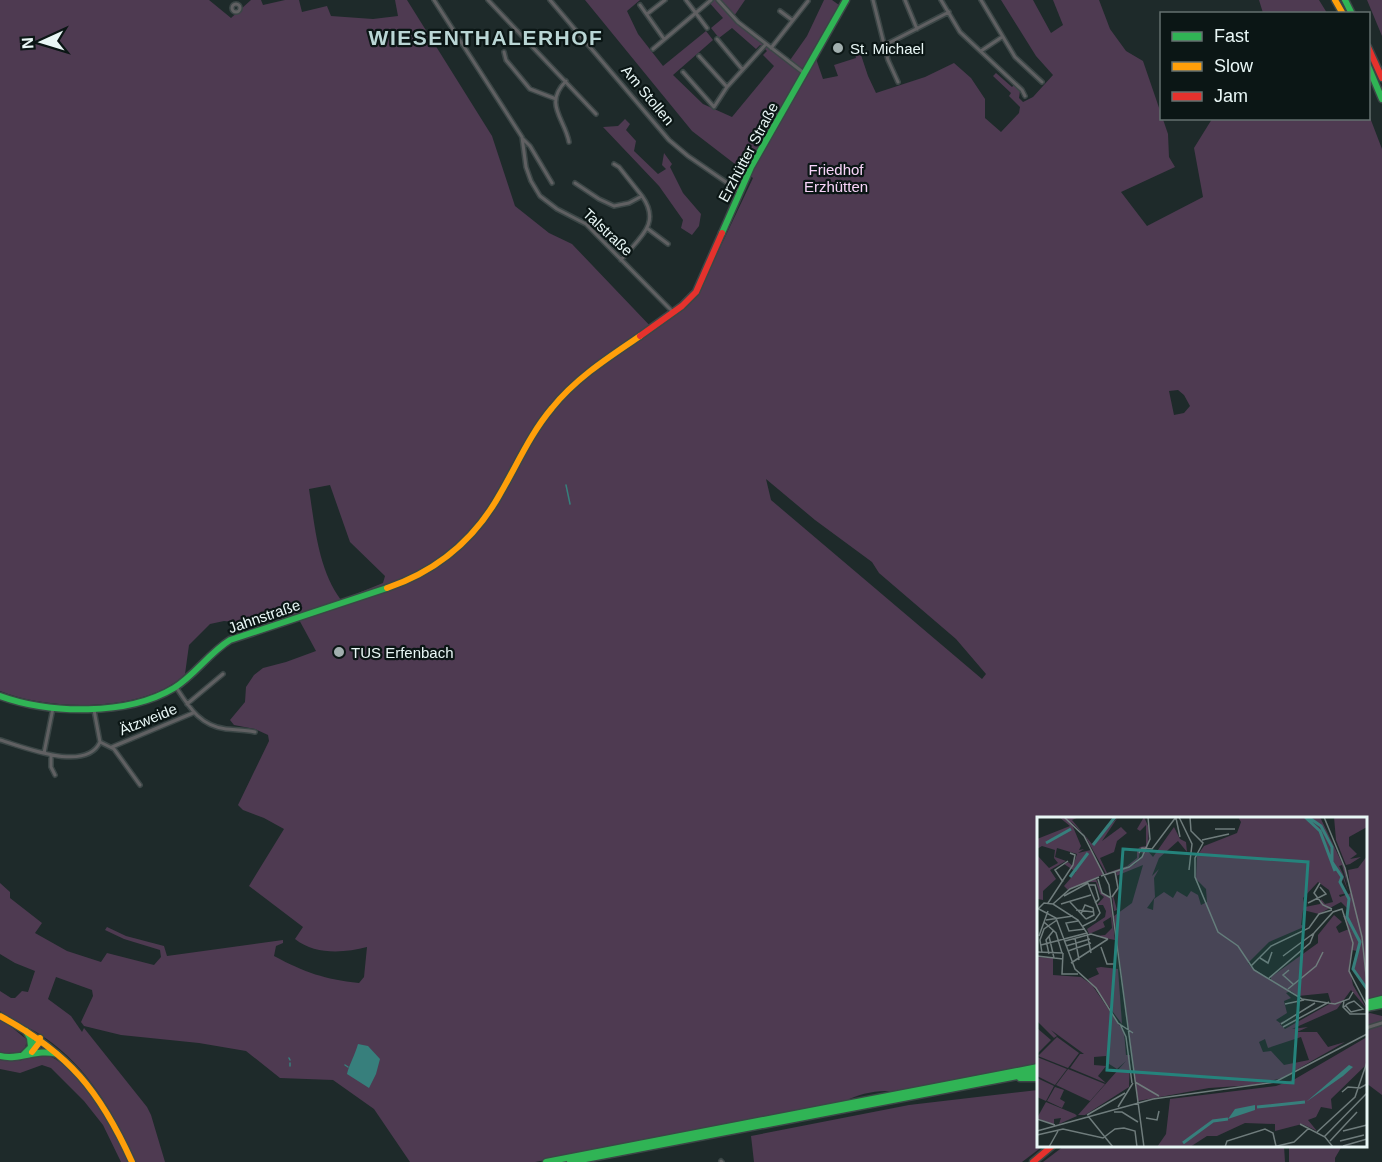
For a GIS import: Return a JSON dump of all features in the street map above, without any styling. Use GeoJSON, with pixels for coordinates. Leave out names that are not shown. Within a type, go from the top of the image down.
{"type":"FeatureCollection","features":[{"type":"Feature","properties":{"kind":"main road","name":"Erzhütter Straße"},"geometry":{"type":"LineString","coordinates":[[342,603],[412,578],[435,566],[463,545],[492,508],[531,436],[557,401],[593,370],[688,300],[698,288],[739,191],[846,0]]}},
{"type":"Feature","properties":{"kind":"main road"},"geometry":{"type":"LineString","coordinates":[[1370,51],[1382,78]]}},
{"type":"Feature","properties":{"kind":"main road"},"geometry":{"type":"LineString","coordinates":[[1370,71],[1382,99]]}},
{"type":"Feature","properties":{"kind":"main road","name":"Jahnstraße"},"geometry":{"type":"LineString","coordinates":[[0,696],[20,704],[94,710],[137,702],[176,687],[226,642],[342,603]]}},
{"type":"Feature","properties":{"kind":"main road"},"geometry":{"type":"LineString","coordinates":[[1367,1003],[1382,999]]}},
{"type":"Feature","properties":{"kind":"main road"},"geometry":{"type":"LineString","coordinates":[[1367,1008],[1382,1005]]}},
{"type":"Feature","properties":{"kind":"main road"},"geometry":{"type":"LineString","coordinates":[[0,1016],[40,1038],[63,1056],[84,1078],[104,1104],[132,1162]]}},
{"type":"Feature","properties":{"kind":"main road"},"geometry":{"type":"LineString","coordinates":[[24,1028],[30,1038],[31,1050]]}},
{"type":"Feature","properties":{"kind":"main road"},"geometry":{"type":"LineString","coordinates":[[0,1056],[18,1058],[31,1050],[40,1038]]}},
{"type":"Feature","properties":{"kind":"main road"},"geometry":{"type":"LineString","coordinates":[[31,1050],[46,1050],[63,1056]]}},
{"type":"Feature","properties":{"kind":"main road"},"geometry":{"type":"LineString","coordinates":[[571,1159],[1037,1067]]}},
{"type":"Feature","properties":{"kind":"main road"},"geometry":{"type":"LineString","coordinates":[[546,1162],[1037,1072]]}},
{"type":"Feature","properties":{"kind":"main road"},"geometry":{"type":"LineString","coordinates":[[1012,1077],[1037,1078]]}},
{"type":"Feature","properties":{"kind":"main road"},"geometry":{"type":"LineString","coordinates":[[1033,1162],[1051,1147]]}},
{"type":"Feature","properties":{"kind":"street"},"geometry":{"type":"LineString","coordinates":[[231,0],[235,4]]}},
{"type":"Feature","properties":{"kind":"street","name":"Talstraße"},"geometry":{"type":"LineString","coordinates":[[434,0],[552,183]]}},
{"type":"Feature","properties":{"kind":"street"},"geometry":{"type":"LineString","coordinates":[[488,0],[596,114]]}},
{"type":"Feature","properties":{"kind":"street","name":"Am Stollen"},"geometry":{"type":"LineString","coordinates":[[550,0],[669,140],[739,191]]}},
{"type":"Feature","properties":{"kind":"street"},"geometry":{"type":"LineString","coordinates":[[647,14],[665,0]]}},
{"type":"Feature","properties":{"kind":"street"},"geometry":{"type":"LineString","coordinates":[[686,0],[707,28]]}},
{"type":"Feature","properties":{"kind":"street"},"geometry":{"type":"LineString","coordinates":[[653,49],[711,0]]}},
{"type":"Feature","properties":{"kind":"street"},"geometry":{"type":"LineString","coordinates":[[718,0],[730,15],[804,73]]}},
{"type":"Feature","properties":{"kind":"street"},"geometry":{"type":"LineString","coordinates":[[873,0],[888,60],[898,82]]}},
{"type":"Feature","properties":{"kind":"street"},"geometry":{"type":"LineString","coordinates":[[905,0],[917,29]]}},
{"type":"Feature","properties":{"kind":"street"},"geometry":{"type":"LineString","coordinates":[[941,0],[960,32],[1022,90],[1024,96]]}},
{"type":"Feature","properties":{"kind":"street"},"geometry":{"type":"LineString","coordinates":[[981,0],[1015,57],[1042,82]]}},
{"type":"Feature","properties":{"kind":"street"},"geometry":{"type":"LineString","coordinates":[[771,48],[808,1]]}},
{"type":"Feature","properties":{"kind":"street"},"geometry":{"type":"LineString","coordinates":[[640,5],[664,39]]}},
{"type":"Feature","properties":{"kind":"street"},"geometry":{"type":"LineString","coordinates":[[780,11],[792,20]]}},
{"type":"Feature","properties":{"kind":"street"},"geometry":{"type":"LineString","coordinates":[[885,45],[949,12]]}},
{"type":"Feature","properties":{"kind":"street"},"geometry":{"type":"LineString","coordinates":[[981,51],[1003,37]]}},
{"type":"Feature","properties":{"kind":"street"},"geometry":{"type":"LineString","coordinates":[[717,39],[742,69]]}},
{"type":"Feature","properties":{"kind":"street"},"geometry":{"type":"LineString","coordinates":[[683,72],[714,107],[727,87],[766,44]]}},
{"type":"Feature","properties":{"kind":"street"},"geometry":{"type":"LineString","coordinates":[[504,52],[506,60],[524,83],[540,94],[556,99]]}},
{"type":"Feature","properties":{"kind":"street"},"geometry":{"type":"LineString","coordinates":[[699,56],[727,87]]}},
{"type":"Feature","properties":{"kind":"street"},"geometry":{"type":"LineString","coordinates":[[566,81],[556,99],[557,114],[569,142]]}},
{"type":"Feature","properties":{"kind":"street","name":"Talstraße"},"geometry":{"type":"LineString","coordinates":[[522,137],[526,167],[540,196],[557,209],[586,224],[673,312]]}},
{"type":"Feature","properties":{"kind":"street"},"geometry":{"type":"LineString","coordinates":[[614,164],[642,196],[650,210],[651,217],[647,228],[621,260]]}},
{"type":"Feature","properties":{"kind":"street"},"geometry":{"type":"LineString","coordinates":[[575,183],[598,199],[614,206],[628,203],[642,196]]}},
{"type":"Feature","properties":{"kind":"street"},"geometry":{"type":"LineString","coordinates":[[647,228],[668,244]]}},
{"type":"Feature","properties":{"kind":"street","name":"Ätzweide"},"geometry":{"type":"LineString","coordinates":[[188,704],[223,674]]}},
{"type":"Feature","properties":{"kind":"street","name":"Ätzweide"},"geometry":{"type":"LineString","coordinates":[[176,687],[193,713],[202,720],[215,727],[255,732]]}},
{"type":"Feature","properties":{"kind":"street"},"geometry":{"type":"LineString","coordinates":[[44,753],[54,708]]}},
{"type":"Feature","properties":{"kind":"street"},"geometry":{"type":"LineString","coordinates":[[0,740],[51,755],[81,756],[94,750],[100,742],[94,710]]}},
{"type":"Feature","properties":{"kind":"street","name":"Ätzweide"},"geometry":{"type":"LineString","coordinates":[[112,747],[193,713]]}},
{"type":"Feature","properties":{"kind":"street"},"geometry":{"type":"LineString","coordinates":[[100,742],[112,747],[140,784]]}},
{"type":"Feature","properties":{"kind":"street"},"geometry":{"type":"LineString","coordinates":[[51,755],[51,767],[55,775]]}},
{"type":"Feature","properties":{"kind":"street"},"geometry":{"type":"LineString","coordinates":[[1367,1027],[1382,1023]]}},
{"type":"Feature","properties":{"kind":"green space","name":"Friedhof Erzhütten"},"geometry":{"type":"Polygon","coordinates":[[[0,0],[209,0],[231,18],[251,0],[261,0],[263,5],[285,0],[299,0],[302,12],[327,6],[331,16],[373,19],[398,16],[395,0],[407,0],[492,136],[515,206],[549,233],[572,244],[654,330],[680,311],[699,292],[753,178],[745,172],[738,185],[732,184],[732,178],[744,171],[692,131],[585,0],[640,0],[627,11],[638,34],[663,66],[706,31],[713,40],[673,75],[703,104],[732,117],[774,66],[763,55],[767,51],[765,49],[767,47],[788,63],[807,36],[824,0],[832,0],[839,5],[813,50],[823,79],[838,76],[834,65],[856,58],[853,47],[858,46],[876,93],[925,77],[954,63],[971,78],[985,99],[985,118],[1001,132],[1019,113],[1020,107],[1009,96],[1011,93],[993,76],[996,73],[1012,87],[1014,85],[1020,91],[1019,98],[1023,102],[1033,97],[1053,75],[1036,56],[1001,0],[1033,0],[1051,33],[1063,25],[1053,0],[1099,0],[1110,29],[1126,51],[1143,61],[1160,111],[1160,120],[1163,120],[1168,134],[1169,157],[1175,167],[1121,192],[1147,226],[1203,197],[1194,148],[1211,120],[1370,120],[1370,118],[1382,149],[1382,995],[1367,1000],[1367,817],[1037,817],[1037,1064],[894,1092],[870,1093],[846,1101],[535,1162],[410,1162],[374,1109],[333,1080],[280,1078],[246,1051],[199,1043],[121,1035],[84,1026],[81,1022],[93,996],[92,990],[56,977],[48,999],[71,1016],[82,1032],[84,1028],[151,1115],[165,1162],[135,1162],[109,1109],[87,1077],[60,1049],[0,1011],[0,991],[11,998],[15,998],[22,991],[28,992],[35,971],[0,954],[0,883],[10,892],[10,898],[42,923],[35,933],[67,951],[101,962],[107,953],[154,965],[161,957],[160,950],[124,939],[105,930],[107,927],[126,936],[164,946],[167,956],[283,940],[283,943],[276,946],[274,956],[315,974],[359,983],[364,977],[367,947],[349,951],[330,951],[311,948],[303,944],[295,939],[303,927],[249,886],[284,829],[243,810],[238,805],[269,741],[268,735],[255,729],[234,725],[230,720],[245,702],[246,687],[254,675],[263,668],[316,651],[297,616],[275,615],[244,623],[224,621],[210,624],[189,645],[185,674],[168,687],[146,696],[96,705],[69,705],[20,698],[0,691],[0,0]],[[1178,390],[1169,391],[1174,415],[1184,413],[1190,406],[1178,390]],[[766,479],[771,500],[982,679],[986,674],[956,639],[879,573],[872,562],[815,520],[766,479]],[[330,485],[309,489],[322,561],[333,588],[341,600],[383,583],[385,576],[350,542],[330,485]]]}},
{"type":"Feature","properties":{"kind":"green space"},"geometry":{"type":"Polygon","coordinates":[[[707,0],[745,0],[732,19],[764,45],[756,49],[732,28],[719,38],[711,28],[723,18],[707,0]]]}},
{"type":"Feature","properties":{"kind":"green space"},"geometry":{"type":"Polygon","coordinates":[[[1259,0],[1319,0],[1326,12],[1263,12],[1259,0]]]}},
{"type":"Feature","properties":{"kind":"green space"},"geometry":{"type":"Polygon","coordinates":[[[1367,0],[1382,0],[1382,36],[1367,0]]]}},
{"type":"Feature","properties":{"kind":"green space"},"geometry":{"type":"Polygon","coordinates":[[[625,119],[630,124],[626,130],[636,141],[634,151],[658,174],[666,169],[662,165],[664,153],[672,164],[670,167],[683,193],[701,214],[699,226],[692,235],[681,228],[683,220],[659,186],[603,127],[618,126],[625,119]]]}},
{"type":"Feature","properties":{"kind":"green space"},"geometry":{"type":"Polygon","coordinates":[[[1367,1014],[1382,1016],[1382,1095],[1367,1084],[1367,1014]]]}},
{"type":"Feature","properties":{"kind":"green space"},"geometry":{"type":"Polygon","coordinates":[[[0,1020],[26,1039],[25,1049],[19,1054],[0,1053],[0,1020]]]}},
{"type":"Feature","properties":{"kind":"green space"},"geometry":{"type":"Polygon","coordinates":[[[41,1053],[55,1059],[68,1069],[94,1098],[128,1162],[121,1162],[103,1125],[84,1101],[51,1068],[42,1065],[20,1073],[0,1069],[0,1060],[19,1061],[41,1053]]]}},
{"type":"Feature","properties":{"kind":"green space"},"geometry":{"type":"Polygon","coordinates":[[[1037,1090],[1037,1147],[1042,1147],[1022,1162],[754,1162],[751,1136],[909,1105],[1037,1090]]]}},
{"type":"Feature","properties":{"kind":"green space"},"geometry":{"type":"Polygon","coordinates":[[[1063,1147],[1284,1147],[1285,1162],[1043,1162],[1063,1147]]]}},
{"type":"Feature","properties":{"kind":"green space"},"geometry":{"type":"Polygon","coordinates":[[[1289,1147],[1341,1147],[1335,1162],[1289,1162],[1289,1147]]]}},
{"type":"Feature","properties":{"kind":"water"},"geometry":{"type":"Polygon","coordinates":[[[358,1044],[368,1046],[380,1059],[369,1088],[347,1074],[358,1044]]]}},
{"type":"Feature","properties":{"kind":"waterway"},"geometry":{"type":"LineString","coordinates":[[566,485],[570,504]]}},
{"type":"Feature","properties":{"kind":"traffic: fast"},"geometry":{"type":"LineString","coordinates":[[722,233],[751,167],[846,0]]}},
{"type":"Feature","properties":{"kind":"traffic: fast"},"geometry":{"type":"LineString","coordinates":[[1345,0],[1351,12]]}},
{"type":"Feature","properties":{"kind":"traffic: fast"},"geometry":{"type":"LineString","coordinates":[[1370,71],[1382,99]]}},
{"type":"Feature","properties":{"kind":"traffic: fast"},"geometry":{"type":"LineString","coordinates":[[0,696],[20,702],[65,709],[111,708],[134,704],[174,688],[230,640],[387,588]]}},
{"type":"Feature","properties":{"kind":"traffic: fast"},"geometry":{"type":"LineString","coordinates":[[1367,1003],[1382,999]]}},
{"type":"Feature","properties":{"kind":"traffic: fast"},"geometry":{"type":"LineString","coordinates":[[1367,1008],[1382,1005]]}},
{"type":"Feature","properties":{"kind":"traffic: fast"},"geometry":{"type":"LineString","coordinates":[[26,1031],[31,1047]]}},
{"type":"Feature","properties":{"kind":"traffic: fast"},"geometry":{"type":"LineString","coordinates":[[23,1055],[39,1039]]}},
{"type":"Feature","properties":{"kind":"traffic: fast"},"geometry":{"type":"LineString","coordinates":[[0,1056],[15,1057],[42,1052],[57,1054]]}},
{"type":"Feature","properties":{"kind":"traffic: fast"},"geometry":{"type":"LineString","coordinates":[[546,1162],[1037,1067]]}},
{"type":"Feature","properties":{"kind":"traffic: fast"},"geometry":{"type":"LineString","coordinates":[[570,1162],[1037,1072]]}},
{"type":"Feature","properties":{"kind":"traffic: fast"},"geometry":{"type":"LineString","coordinates":[[1020,1078],[1037,1078]]}},
{"type":"Feature","properties":{"kind":"traffic: slow"},"geometry":{"type":"LineString","coordinates":[[1335,0],[1342,12]]}},
{"type":"Feature","properties":{"kind":"traffic: slow"},"geometry":{"type":"LineString","coordinates":[[387,588],[422,572],[453,552],[490,510],[530,439],[561,397],[605,360],[640,336]]}},
{"type":"Feature","properties":{"kind":"traffic: slow"},"geometry":{"type":"LineString","coordinates":[[0,1016],[45,1044],[80,1076],[108,1114],[132,1162]]}},
{"type":"Feature","properties":{"kind":"traffic: slow"},"geometry":{"type":"LineString","coordinates":[[32,1052],[40,1038]]}},
{"type":"Feature","properties":{"kind":"traffic: jam"},"geometry":{"type":"LineString","coordinates":[[1370,51],[1382,78]]}},
{"type":"Feature","properties":{"kind":"traffic: jam"},"geometry":{"type":"LineString","coordinates":[[640,336],[682,306],[696,292],[722,233]]}},
{"type":"Feature","properties":{"kind":"traffic: jam"},"geometry":{"type":"LineString","coordinates":[[1033,1162],[1051,1147]]}},
{"type":"Feature","properties":{"kind":"place","name":"St. Michael"},"geometry":{"type":"Point","coordinates":[838,48]}},
{"type":"Feature","properties":{"kind":"place","name":"TUS Erfenbach"},"geometry":{"type":"Point","coordinates":[339,652]}},
{"type":"Feature","properties":{"kind":"district","name":"WIESENTHALERHOF"},"geometry":{"type":"Point","coordinates":[486,37]}}]}
